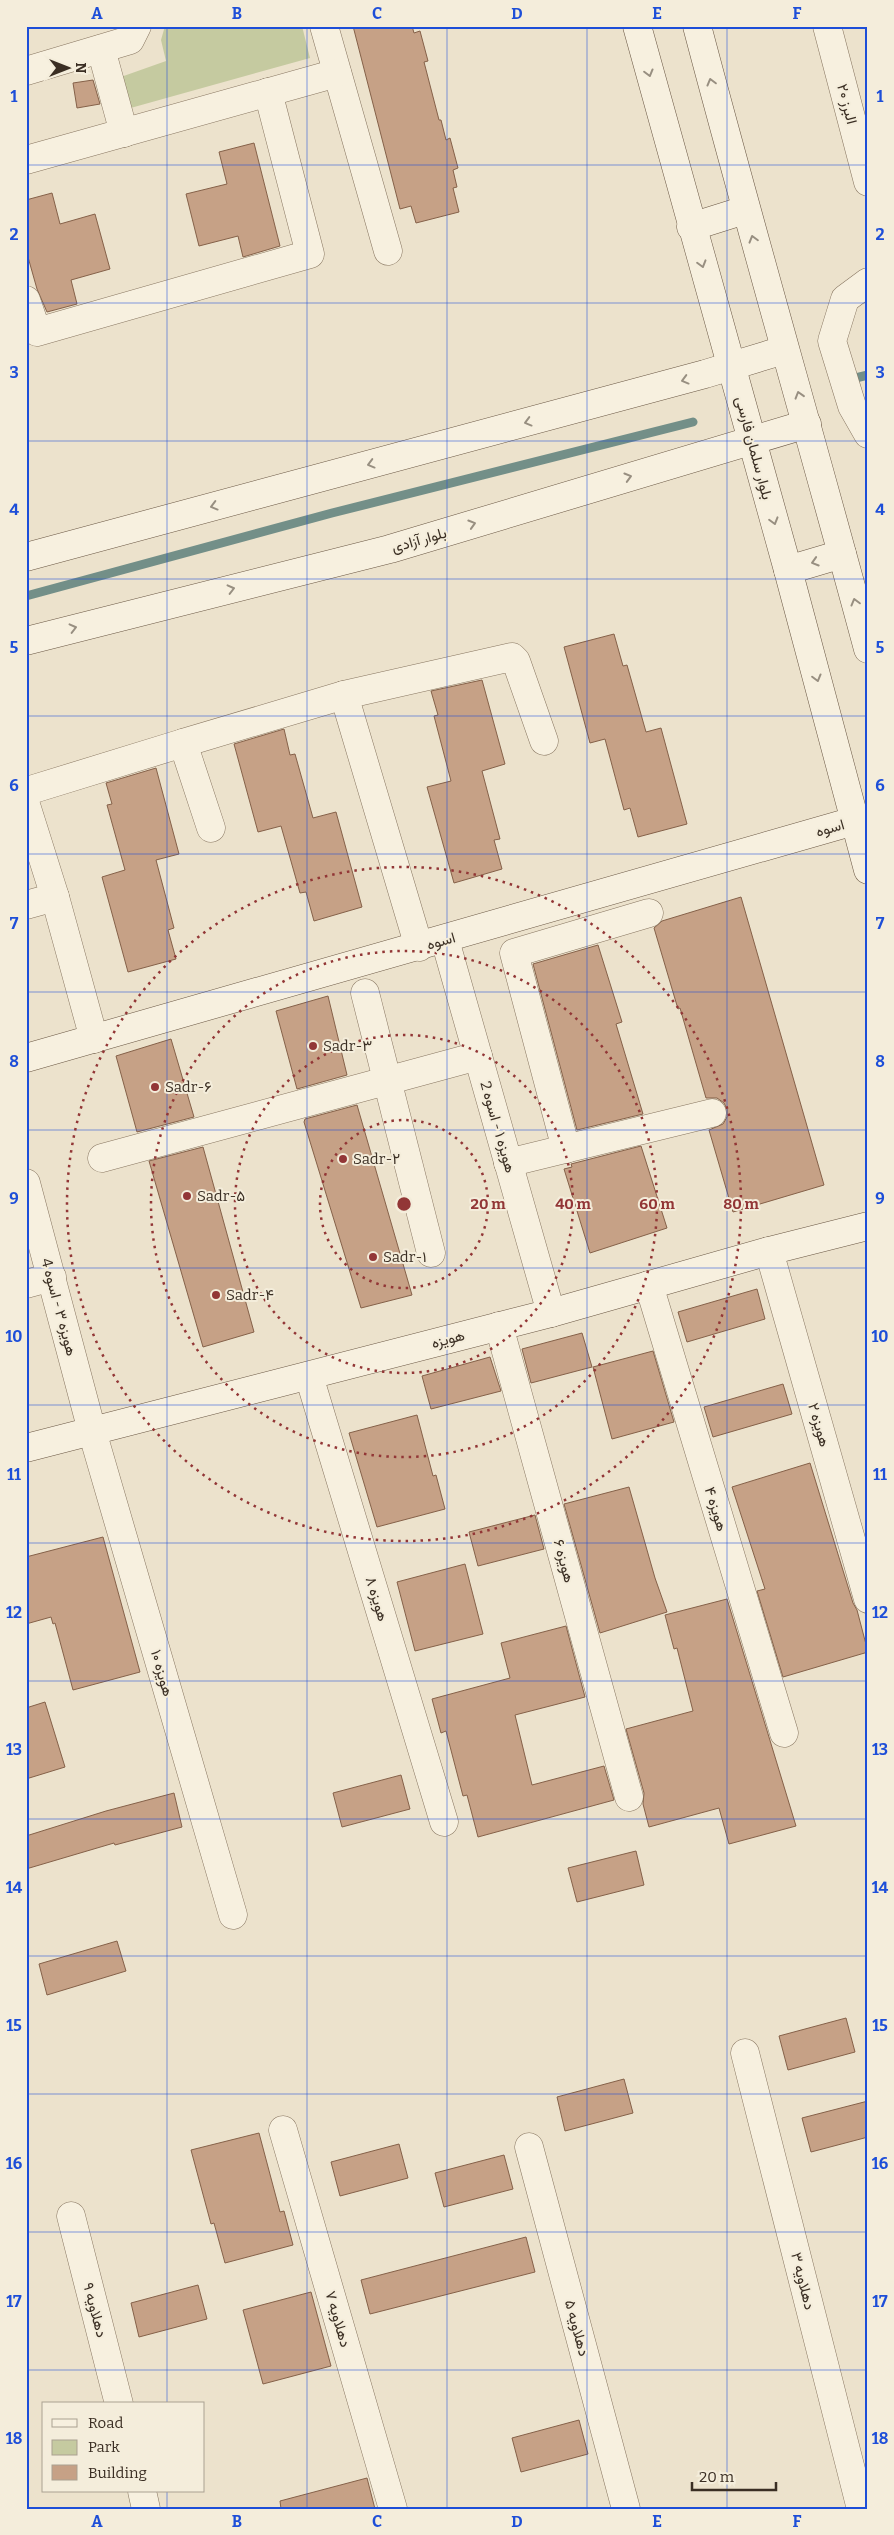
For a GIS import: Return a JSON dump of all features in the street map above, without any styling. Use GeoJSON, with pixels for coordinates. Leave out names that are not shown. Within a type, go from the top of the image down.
{"type":"FeatureCollection","features":[{"type":"Feature","properties":{"kind":"street"},"geometry":{"type":"LineString","coordinates":[[26,71],[130,40],[137,26]]}},
{"type":"Feature","properties":{"kind":"street"},"geometry":{"type":"LineString","coordinates":[[324,26],[388,251]]}},
{"type":"Feature","properties":{"kind":"street","name":"بلوار سلمان فارسی"},"geometry":{"type":"LineString","coordinates":[[636,26],[788,570],[868,870]]}},
{"type":"Feature","properties":{"kind":"street"},"geometry":{"type":"LineString","coordinates":[[697,26],[745,210],[807,424],[868,650]]}},
{"type":"Feature","properties":{"kind":"street","name":"البرز ۲۰"},"geometry":{"type":"LineString","coordinates":[[826,26],[868,182]]}},
{"type":"Feature","properties":{"kind":"street"},"geometry":{"type":"LineString","coordinates":[[101,49],[124,133]]}},
{"type":"Feature","properties":{"kind":"street"},"geometry":{"type":"LineString","coordinates":[[26,160],[337,73]]}},
{"type":"Feature","properties":{"kind":"street"},"geometry":{"type":"LineString","coordinates":[[26,300],[37,332],[310,254],[268,92]]}},
{"type":"Feature","properties":{"kind":"street"},"geometry":{"type":"LineString","coordinates":[[691,227],[745,210]]}},
{"type":"Feature","properties":{"kind":"street"},"geometry":{"type":"LineString","coordinates":[[868,282],[846,299],[832,341],[852,406],[868,434]]}},
{"type":"Feature","properties":{"kind":"street"},"geometry":{"type":"LineString","coordinates":[[26,557],[732,367],[784,350]]}},
{"type":"Feature","properties":{"kind":"street","name":"بلوار آزادی"},"geometry":{"type":"LineString","coordinates":[[26,641],[390,548],[752,442],[807,424]]}},
{"type":"Feature","properties":{"kind":"street"},"geometry":{"type":"LineString","coordinates":[[788,570],[842,554]]}},
{"type":"Feature","properties":{"kind":"street"},"geometry":{"type":"LineString","coordinates":[[26,793],[27,791],[344,695],[512,657],[516,661],[544,741]]}},
{"type":"Feature","properties":{"kind":"street"},"geometry":{"type":"LineString","coordinates":[[344,695],[419,947]]}},
{"type":"Feature","properties":{"kind":"street"},"geometry":{"type":"LineString","coordinates":[[183,743],[210,828]]}},
{"type":"Feature","properties":{"kind":"street"},"geometry":{"type":"LineString","coordinates":[[26,805],[55,897],[94,1039]]}},
{"type":"Feature","properties":{"kind":"street","name":"اسوه"},"geometry":{"type":"LineString","coordinates":[[26,1058],[445,940],[854,821]]}},
{"type":"Feature","properties":{"kind":"street"},"geometry":{"type":"LineString","coordinates":[[26,905],[55,897]]}},
{"type":"Feature","properties":{"kind":"street"},"geometry":{"type":"LineString","coordinates":[[566,1149],[514,953],[649,912]]}},
{"type":"Feature","properties":{"kind":"street","name":"هویزه ۱ - اسوه 2"},"geometry":{"type":"LineString","coordinates":[[445,940],[551,1313]]}},
{"type":"Feature","properties":{"kind":"street"},"geometry":{"type":"LineString","coordinates":[[365,993],[431,1253]]}},
{"type":"Feature","properties":{"kind":"street"},"geometry":{"type":"LineString","coordinates":[[102,1158],[478,1056]]}},
{"type":"Feature","properties":{"kind":"street"},"geometry":{"type":"LineString","coordinates":[[508,1163],[712,1113]]}},
{"type":"Feature","properties":{"kind":"street","name":"هویزه ۳ - اسوه 4"},"geometry":{"type":"LineString","coordinates":[[26,1183],[39,1281],[92,1430]]}},
{"type":"Feature","properties":{"kind":"street","name":"هویزه"},"geometry":{"type":"LineString","coordinates":[[26,1448],[551,1313],[769,1251],[868,1226]]}},
{"type":"Feature","properties":{"kind":"street","name":"هویزه ۲"},"geometry":{"type":"LineString","coordinates":[[769,1251],[868,1599]]}},
{"type":"Feature","properties":{"kind":"street","name":"هویزه ۴"},"geometry":{"type":"LineString","coordinates":[[649,1285],[784,1733]]}},
{"type":"Feature","properties":{"kind":"street","name":"هویزه ۶"},"geometry":{"type":"LineString","coordinates":[[498,1326],[629,1797]]}},
{"type":"Feature","properties":{"kind":"street","name":"هویزه ۸"},"geometry":{"type":"LineString","coordinates":[[309,1376],[444,1822]]}},
{"type":"Feature","properties":{"kind":"street","name":"هویزه ۱۰"},"geometry":{"type":"LineString","coordinates":[[92,1430],[232,1915]]}},
{"type":"Feature","properties":{"kind":"street","name":"دهلاویه ۳"},"geometry":{"type":"LineString","coordinates":[[745,2053],[861,2509]]}},
{"type":"Feature","properties":{"kind":"street","name":"دهلاویه ۷"},"geometry":{"type":"LineString","coordinates":[[284,2130],[393,2509]]}},
{"type":"Feature","properties":{"kind":"street","name":"دهلاویه ۵"},"geometry":{"type":"LineString","coordinates":[[529,2147],[626,2509]]}},
{"type":"Feature","properties":{"kind":"street","name":"دهلاویه ۹"},"geometry":{"type":"LineString","coordinates":[[71,2216],[118,2402]]}},
{"type":"Feature","properties":{"kind":"street"},"geometry":{"type":"LineString","coordinates":[[142,2492],[146,2509]]}},
{"type":"Feature","properties":{"kind":"green space"},"geometry":{"type":"Polygon","coordinates":[[[165,26],[302,26],[310,58],[127,109],[118,78],[166,61],[161,40],[165,26]]]}},
{"type":"Feature","properties":{"kind":"building"},"geometry":{"type":"Polygon","coordinates":[[[353,26],[412,26],[414,33],[420,31],[428,61],[424,62],[439,120],[441,120],[446,140],[450,138],[458,168],[453,170],[457,187],[453,188],[459,212],[416,223],[411,206],[400,209],[353,26]]]}},
{"type":"Feature","properties":{"kind":"building"},"geometry":{"type":"Polygon","coordinates":[[[93,80],[100,104],[77,108],[73,83],[93,80]]]}},
{"type":"Feature","properties":{"kind":"building"},"geometry":{"type":"Polygon","coordinates":[[[254,143],[280,246],[243,257],[238,236],[199,246],[186,194],[227,184],[219,152],[254,143]]]}},
{"type":"Feature","properties":{"kind":"building"},"geometry":{"type":"Polygon","coordinates":[[[52,193],[60,224],[95,214],[110,269],[71,280],[77,304],[47,312],[37,289],[26,250],[26,200],[52,193]]]}},
{"type":"Feature","properties":{"kind":"building"},"geometry":{"type":"Polygon","coordinates":[[[614,634],[623,666],[627,665],[646,732],[661,728],[687,824],[638,837],[630,808],[624,810],[605,739],[590,743],[564,647],[614,634]]]}},
{"type":"Feature","properties":{"kind":"building"},"geometry":{"type":"Polygon","coordinates":[[[482,680],[505,764],[482,771],[500,839],[494,840],[502,869],[454,883],[427,787],[451,781],[434,716],[438,715],[431,691],[482,680]]]}},
{"type":"Feature","properties":{"kind":"building"},"geometry":{"type":"Polygon","coordinates":[[[284,729],[290,755],[295,754],[313,818],[336,812],[362,907],[314,921],[306,892],[300,893],[281,826],[258,832],[234,744],[284,729]]]}},
{"type":"Feature","properties":{"kind":"building"},"geometry":{"type":"Polygon","coordinates":[[[156,768],[179,854],[156,860],[174,928],[168,930],[176,959],[128,972],[102,877],[125,870],[107,805],[112,804],[106,783],[156,768]]]}},
{"type":"Feature","properties":{"kind":"building"},"geometry":{"type":"Polygon","coordinates":[[[741,897],[824,1185],[733,1212],[709,1130],[723,1124],[727,1117],[727,1109],[724,1103],[717,1098],[706,1098],[654,928],[662,921],[741,897]]]}},
{"type":"Feature","properties":{"kind":"building"},"geometry":{"type":"Polygon","coordinates":[[[598,945],[622,1022],[616,1024],[643,1114],[577,1130],[533,964],[598,945]]]}},
{"type":"Feature","properties":{"kind":"building","name":"Sadr-۳"},"geometry":{"type":"Polygon","coordinates":[[[328,996],[347,1075],[297,1089],[276,1011],[328,996]]]}},
{"type":"Feature","properties":{"kind":"building","name":"Sadr-۶"},"geometry":{"type":"Polygon","coordinates":[[[171,1039],[194,1117],[137,1132],[116,1056],[171,1039]]]}},
{"type":"Feature","properties":{"kind":"building"},"geometry":{"type":"Polygon","coordinates":[[[357,1105],[412,1295],[361,1308],[304,1122],[305,1119],[357,1105]]]}},
{"type":"Feature","properties":{"kind":"building"},"geometry":{"type":"Polygon","coordinates":[[[641,1146],[667,1228],[590,1253],[564,1169],[572,1167],[571,1164],[641,1146]]]}},
{"type":"Feature","properties":{"kind":"building"},"geometry":{"type":"Polygon","coordinates":[[[203,1147],[254,1332],[203,1347],[149,1161],[203,1147]]]}},
{"type":"Feature","properties":{"kind":"building"},"geometry":{"type":"Polygon","coordinates":[[[757,1289],[765,1319],[687,1342],[678,1312],[757,1289]]]}},
{"type":"Feature","properties":{"kind":"building"},"geometry":{"type":"Polygon","coordinates":[[[582,1333],[592,1367],[531,1383],[522,1349],[582,1333]]]}},
{"type":"Feature","properties":{"kind":"building"},"geometry":{"type":"Polygon","coordinates":[[[653,1351],[674,1422],[612,1439],[593,1367],[653,1351]]]}},
{"type":"Feature","properties":{"kind":"building"},"geometry":{"type":"Polygon","coordinates":[[[490,1357],[501,1391],[431,1409],[422,1376],[490,1357]]]}},
{"type":"Feature","properties":{"kind":"building"},"geometry":{"type":"Polygon","coordinates":[[[783,1384],[792,1414],[713,1437],[704,1407],[783,1384]]]}},
{"type":"Feature","properties":{"kind":"building"},"geometry":{"type":"Polygon","coordinates":[[[417,1415],[433,1476],[436,1475],[445,1509],[377,1527],[349,1433],[417,1415]]]}},
{"type":"Feature","properties":{"kind":"building"},"geometry":{"type":"Polygon","coordinates":[[[810,1463],[853,1603],[857,1610],[868,1652],[783,1677],[757,1591],[765,1589],[732,1487],[810,1463]]]}},
{"type":"Feature","properties":{"kind":"building"},"geometry":{"type":"Polygon","coordinates":[[[629,1487],[655,1578],[667,1612],[600,1633],[564,1504],[629,1487]]]}},
{"type":"Feature","properties":{"kind":"building"},"geometry":{"type":"Polygon","coordinates":[[[535,1515],[544,1549],[478,1566],[469,1532],[535,1515]]]}},
{"type":"Feature","properties":{"kind":"building"},"geometry":{"type":"Polygon","coordinates":[[[103,1537],[140,1672],[73,1690],[55,1623],[53,1624],[51,1617],[26,1624],[26,1557],[103,1537]]]}},
{"type":"Feature","properties":{"kind":"building"},"geometry":{"type":"Polygon","coordinates":[[[465,1564],[483,1634],[415,1651],[397,1582],[465,1564]]]}},
{"type":"Feature","properties":{"kind":"building"},"geometry":{"type":"Polygon","coordinates":[[[727,1599],[796,1826],[729,1844],[719,1808],[649,1827],[643,1804],[644,1793],[626,1729],[693,1711],[677,1648],[674,1649],[665,1615],[727,1599]]]}},
{"type":"Feature","properties":{"kind":"building"},"geometry":{"type":"Polygon","coordinates":[[[566,1626],[585,1697],[515,1715],[532,1785],[604,1766],[614,1800],[478,1837],[467,1795],[463,1796],[446,1731],[441,1733],[432,1699],[510,1678],[501,1643],[566,1626]]]}},
{"type":"Feature","properties":{"kind":"building"},"geometry":{"type":"Polygon","coordinates":[[[45,1702],[65,1767],[26,1779],[26,1708],[45,1702]]]}},
{"type":"Feature","properties":{"kind":"building"},"geometry":{"type":"Polygon","coordinates":[[[401,1775],[410,1809],[342,1827],[333,1793],[401,1775]]]}},
{"type":"Feature","properties":{"kind":"building"},"geometry":{"type":"Polygon","coordinates":[[[174,1793],[182,1827],[115,1845],[114,1843],[26,1869],[26,1836],[106,1811],[174,1793]]]}},
{"type":"Feature","properties":{"kind":"building"},"geometry":{"type":"Polygon","coordinates":[[[636,1851],[644,1885],[577,1902],[568,1868],[636,1851]]]}},
{"type":"Feature","properties":{"kind":"building"},"geometry":{"type":"Polygon","coordinates":[[[117,1941],[126,1971],[47,1995],[39,1964],[117,1941]]]}},
{"type":"Feature","properties":{"kind":"building"},"geometry":{"type":"Polygon","coordinates":[[[846,2018],[855,2052],[788,2070],[779,2036],[846,2018]]]}},
{"type":"Feature","properties":{"kind":"building"},"geometry":{"type":"Polygon","coordinates":[[[624,2079],[633,2113],[565,2131],[557,2097],[624,2079]]]}},
{"type":"Feature","properties":{"kind":"building"},"geometry":{"type":"Polygon","coordinates":[[[868,2101],[868,2137],[811,2152],[802,2118],[868,2101]]]}},
{"type":"Feature","properties":{"kind":"building"},"geometry":{"type":"Polygon","coordinates":[[[259,2133],[280,2212],[284,2211],[293,2245],[225,2263],[214,2223],[211,2224],[191,2150],[259,2133]]]}},
{"type":"Feature","properties":{"kind":"building"},"geometry":{"type":"Polygon","coordinates":[[[399,2144],[408,2178],[340,2196],[331,2162],[399,2144]]]}},
{"type":"Feature","properties":{"kind":"building"},"geometry":{"type":"Polygon","coordinates":[[[504,2155],[513,2189],[444,2207],[435,2173],[504,2155]]]}},
{"type":"Feature","properties":{"kind":"building"},"geometry":{"type":"Polygon","coordinates":[[[526,2237],[535,2272],[370,2314],[361,2280],[526,2237]]]}},
{"type":"Feature","properties":{"kind":"building"},"geometry":{"type":"Polygon","coordinates":[[[198,2285],[207,2319],[139,2337],[131,2303],[198,2285]]]}},
{"type":"Feature","properties":{"kind":"building"},"geometry":{"type":"Polygon","coordinates":[[[311,2292],[331,2366],[263,2384],[243,2310],[311,2292]]]}},
{"type":"Feature","properties":{"kind":"building"},"geometry":{"type":"Polygon","coordinates":[[[579,2420],[588,2454],[521,2472],[512,2438],[579,2420]]]}},
{"type":"Feature","properties":{"kind":"building"},"geometry":{"type":"Polygon","coordinates":[[[367,2478],[375,2509],[281,2509],[280,2501],[367,2478]]]}},
{"type":"Feature","properties":{"kind":"waterway"},"geometry":{"type":"LineString","coordinates":[[847,380],[868,375]]}},
{"type":"Feature","properties":{"kind":"waterway"},"geometry":{"type":"LineString","coordinates":[[26,596],[332,513],[693,422]]}},
{"type":"Feature","properties":{"kind":"place","name":"Sadr-۳"},"geometry":{"type":"Point","coordinates":[313,1046]}},
{"type":"Feature","properties":{"kind":"place","name":"Sadr-۶"},"geometry":{"type":"Point","coordinates":[155,1087]}},
{"type":"Feature","properties":{"kind":"place","name":"Sadr-۲"},"geometry":{"type":"Point","coordinates":[343,1159]}},
{"type":"Feature","properties":{"kind":"place","name":"Sadr-۵"},"geometry":{"type":"Point","coordinates":[187,1196]}},
{"type":"Feature","properties":{"kind":"place","name":"Sadr-۱"},"geometry":{"type":"Point","coordinates":[373,1257]}},
{"type":"Feature","properties":{"kind":"place","name":"Sadr-۴"},"geometry":{"type":"Point","coordinates":[216,1295]}}]}
